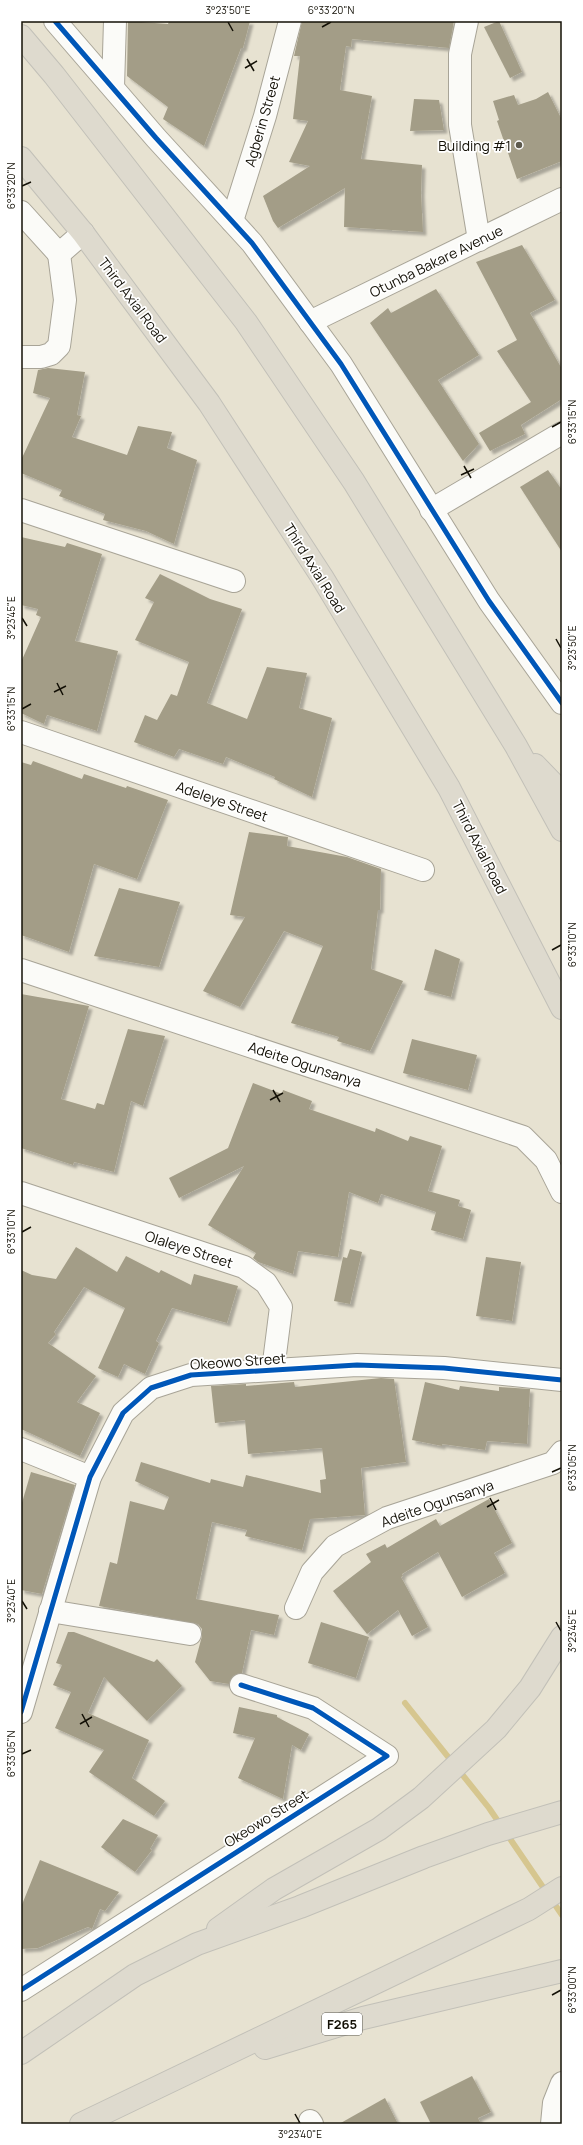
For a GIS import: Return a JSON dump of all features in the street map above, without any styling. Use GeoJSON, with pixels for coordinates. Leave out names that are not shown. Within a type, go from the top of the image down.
{"type":"FeatureCollection","features":[{"type":"Feature","properties":{"kind":"highway"},"geometry":{"type":"LineString","coordinates":[[21,36],[54,75],[246,322],[354,482],[516,746],[562,830]]}},
{"type":"Feature","properties":{"kind":"highway","name":"Third Axial Road"},"geometry":{"type":"LineString","coordinates":[[21,158],[83,233],[209,403],[322,577],[449,788],[562,1008]]}},
{"type":"Feature","properties":{"kind":"highway"},"geometry":{"type":"LineString","coordinates":[[516,746],[562,793]]}},
{"type":"Feature","properties":{"kind":"highway"},"geometry":{"type":"LineString","coordinates":[[197,1944],[274,1889],[379,1829],[421,1798],[496,1729],[530,1688],[562,1637]]}},
{"type":"Feature","properties":{"kind":"highway"},"geometry":{"type":"LineString","coordinates":[[21,2053],[135,1975],[197,1944],[300,1907],[365,1880],[488,1834],[562,1812]]}},
{"type":"Feature","properties":{"kind":"highway"},"geometry":{"type":"LineString","coordinates":[[196,2070],[529,1909],[562,1888]]}},
{"type":"Feature","properties":{"kind":"highway","name":"F265"},"geometry":{"type":"LineString","coordinates":[[81,2124],[196,2070],[363,2018],[562,1971]]}},
{"type":"Feature","properties":{"kind":"street"},"geometry":{"type":"LineString","coordinates":[[54,21],[113,86],[156,138],[252,243],[341,364],[489,601],[562,703]]}},
{"type":"Feature","properties":{"kind":"street"},"geometry":{"type":"LineString","coordinates":[[113,86],[115,21]]}},
{"type":"Feature","properties":{"kind":"street","name":"Agberin Street"},"geometry":{"type":"LineString","coordinates":[[232,221],[265,116],[290,21]]}},
{"type":"Feature","properties":{"kind":"street"},"geometry":{"type":"LineString","coordinates":[[467,21],[460,54],[460,125],[479,240]]}},
{"type":"Feature","properties":{"kind":"street","name":"Otunba Bakare Avenue"},"geometry":{"type":"LineString","coordinates":[[310,322],[562,199]]}},
{"type":"Feature","properties":{"kind":"street"},"geometry":{"type":"LineString","coordinates":[[21,212],[59,254],[66,300],[59,346],[51,354],[41,357],[21,357]]}},
{"type":"Feature","properties":{"kind":"street"},"geometry":{"type":"LineString","coordinates":[[59,254],[83,233]]}},
{"type":"Feature","properties":{"kind":"street"},"geometry":{"type":"LineString","coordinates":[[431,510],[562,433]]}},
{"type":"Feature","properties":{"kind":"street"},"geometry":{"type":"LineString","coordinates":[[21,510],[234,581]]}},
{"type":"Feature","properties":{"kind":"street","name":"Adeleye Street"},"geometry":{"type":"LineString","coordinates":[[21,732],[423,870]]}},
{"type":"Feature","properties":{"kind":"street","name":"Adeite Ogunsanya"},"geometry":{"type":"LineString","coordinates":[[21,970],[523,1137],[546,1160],[562,1192]]}},
{"type":"Feature","properties":{"kind":"street","name":"Olaleye Street"},"geometry":{"type":"LineString","coordinates":[[21,1193],[244,1267],[266,1283],[281,1306],[273,1370]]}},
{"type":"Feature","properties":{"kind":"street","name":"Okeowo Street"},"geometry":{"type":"LineString","coordinates":[[21,1712],[90,1477],[123,1414],[150,1388],[191,1375],[357,1365],[444,1368],[562,1380]]}},
{"type":"Feature","properties":{"kind":"street"},"geometry":{"type":"LineString","coordinates":[[21,1449],[90,1477]]}},
{"type":"Feature","properties":{"kind":"street","name":"Adeite Ogunsanya"},"geometry":{"type":"LineString","coordinates":[[296,1608],[312,1572],[335,1546],[387,1518],[553,1463],[562,1452]]}},
{"type":"Feature","properties":{"kind":"street"},"geometry":{"type":"LineString","coordinates":[[50,1611],[190,1634]]}},
{"type":"Feature","properties":{"kind":"street","name":"Okeowo Street"},"geometry":{"type":"LineString","coordinates":[[21,1990],[387,1756],[313,1708],[241,1685]]}},
{"type":"Feature","properties":{"kind":"street"},"geometry":{"type":"LineString","coordinates":[[552,2124],[554,2103],[562,2084]]}},
{"type":"Feature","properties":{"kind":"building"},"geometry":{"type":"Polygon","coordinates":[[[128,21],[168,24],[169,21],[250,21],[243,48],[241,48],[204,146],[163,119],[168,107],[127,76],[128,21]]]}},
{"type":"Feature","properties":{"kind":"building"},"geometry":{"type":"Polygon","coordinates":[[[302,21],[454,21],[449,48],[352,39],[351,47],[346,46],[340,90],[372,96],[361,159],[422,165],[421,193],[423,232],[344,227],[345,188],[278,228],[273,221],[263,196],[310,166],[289,162],[308,121],[293,119],[300,56],[294,56],[302,21]]]}},
{"type":"Feature","properties":{"kind":"building"},"geometry":{"type":"Polygon","coordinates":[[[499,21],[522,72],[510,78],[484,27],[499,21]]]}},
{"type":"Feature","properties":{"kind":"building"},"geometry":{"type":"Polygon","coordinates":[[[548,92],[562,120],[562,161],[517,179],[497,121],[499,120],[493,101],[514,95],[518,105],[536,99],[548,92]]]}},
{"type":"Feature","properties":{"kind":"building"},"geometry":{"type":"Polygon","coordinates":[[[414,99],[439,100],[444,130],[410,131],[414,99]]]}},
{"type":"Feature","properties":{"kind":"building"},"geometry":{"type":"Polygon","coordinates":[[[522,245],[555,300],[530,313],[562,369],[562,399],[521,425],[525,434],[490,451],[479,433],[531,402],[497,351],[517,340],[476,262],[522,245]]]}},
{"type":"Feature","properties":{"kind":"building"},"geometry":{"type":"Polygon","coordinates":[[[436,289],[479,355],[438,380],[479,444],[463,461],[370,323],[388,308],[391,313],[436,289]]]}},
{"type":"Feature","properties":{"kind":"building"},"geometry":{"type":"Polygon","coordinates":[[[48,368],[85,372],[77,415],[81,416],[72,437],[127,455],[138,426],[172,432],[167,448],[197,460],[174,544],[146,531],[103,520],[105,514],[59,496],[62,490],[21,473],[21,460],[50,398],[33,393],[38,370],[48,368]]]}},
{"type":"Feature","properties":{"kind":"building"},"geometry":{"type":"Polygon","coordinates":[[[548,470],[562,490],[562,552],[520,487],[548,470]]]}},
{"type":"Feature","properties":{"kind":"building"},"geometry":{"type":"Polygon","coordinates":[[[21,537],[65,547],[67,543],[102,554],[75,641],[118,651],[97,731],[47,715],[44,724],[21,713],[21,662],[41,617],[36,615],[38,609],[21,605],[21,537]]]}},
{"type":"Feature","properties":{"kind":"building"},"geometry":{"type":"Polygon","coordinates":[[[160,574],[210,599],[242,609],[207,703],[247,719],[267,667],[307,673],[299,708],[332,718],[312,797],[274,779],[275,777],[226,757],[223,764],[179,749],[174,757],[134,742],[145,715],[157,720],[171,694],[177,696],[189,662],[135,640],[154,602],[145,598],[160,574]]]}},
{"type":"Feature","properties":{"kind":"building"},"geometry":{"type":"Polygon","coordinates":[[[33,761],[82,779],[84,774],[126,788],[127,786],[168,800],[137,879],[94,864],[69,952],[21,935],[21,762],[31,765],[33,761]]]}},
{"type":"Feature","properties":{"kind":"building"},"geometry":{"type":"Polygon","coordinates":[[[249,832],[288,837],[287,846],[347,857],[381,869],[380,910],[378,910],[371,969],[403,981],[370,1051],[337,1041],[339,1037],[291,1023],[323,946],[284,931],[240,1007],[203,991],[245,917],[230,915],[249,832]]]}},
{"type":"Feature","properties":{"kind":"building"},"geometry":{"type":"Polygon","coordinates":[[[119,888],[180,902],[159,967],[94,956],[119,888]]]}},
{"type":"Feature","properties":{"kind":"building"},"geometry":{"type":"Polygon","coordinates":[[[435,949],[460,959],[451,997],[424,990],[435,949]]]}},
{"type":"Feature","properties":{"kind":"building"},"geometry":{"type":"Polygon","coordinates":[[[21,994],[89,1006],[61,1099],[95,1109],[97,1103],[104,1105],[128,1029],[165,1036],[143,1106],[131,1101],[114,1172],[74,1162],[73,1165],[21,1148],[21,994]]]}},
{"type":"Feature","properties":{"kind":"building"},"geometry":{"type":"Polygon","coordinates":[[[412,1039],[477,1055],[468,1090],[403,1073],[412,1039]]]}},
{"type":"Feature","properties":{"kind":"building"},"geometry":{"type":"Polygon","coordinates":[[[253,1083],[282,1094],[283,1090],[312,1101],[309,1109],[375,1132],[376,1128],[408,1141],[410,1136],[442,1146],[428,1191],[460,1200],[458,1206],[471,1210],[463,1239],[431,1230],[436,1212],[381,1194],[378,1203],[349,1192],[338,1257],[298,1251],[293,1274],[258,1262],[253,1258],[256,1253],[208,1225],[244,1166],[179,1198],[169,1178],[228,1148],[253,1083]]]}},
{"type":"Feature","properties":{"kind":"building"},"geometry":{"type":"Polygon","coordinates":[[[76,1247],[117,1272],[126,1256],[159,1273],[161,1270],[191,1285],[194,1274],[238,1286],[227,1323],[172,1308],[156,1341],[159,1343],[145,1374],[124,1364],[118,1377],[98,1368],[125,1308],[84,1287],[54,1332],[56,1334],[48,1343],[96,1376],[77,1402],[100,1413],[80,1456],[21,1429],[21,1270],[32,1275],[56,1279],[76,1247]]]}},
{"type":"Feature","properties":{"kind":"building"},"geometry":{"type":"Polygon","coordinates":[[[350,1249],[362,1252],[350,1304],[334,1301],[343,1257],[347,1258],[350,1249]]]}},
{"type":"Feature","properties":{"kind":"building"},"geometry":{"type":"Polygon","coordinates":[[[486,1257],[521,1262],[512,1321],[476,1316],[486,1257]]]}},
{"type":"Feature","properties":{"kind":"building"},"geometry":{"type":"Polygon","coordinates":[[[381,1378],[394,1379],[406,1462],[361,1468],[365,1515],[310,1519],[302,1550],[245,1536],[247,1530],[212,1522],[196,1599],[279,1615],[274,1635],[251,1630],[242,1673],[233,1676],[229,1684],[210,1681],[195,1662],[202,1636],[202,1629],[198,1624],[99,1606],[110,1562],[117,1564],[130,1501],[164,1510],[169,1497],[135,1481],[141,1462],[210,1483],[211,1479],[243,1487],[246,1475],[321,1493],[320,1480],[326,1479],[322,1448],[248,1454],[245,1420],[215,1423],[211,1386],[246,1384],[246,1386],[294,1382],[295,1387],[381,1378]]]}},
{"type":"Feature","properties":{"kind":"building"},"geometry":{"type":"Polygon","coordinates":[[[425,1382],[459,1390],[460,1386],[499,1391],[499,1387],[530,1389],[527,1444],[487,1441],[485,1450],[442,1444],[442,1446],[412,1440],[425,1382]]]}},
{"type":"Feature","properties":{"kind":"building"},"geometry":{"type":"Polygon","coordinates":[[[31,1472],[75,1485],[42,1594],[21,1590],[21,1506],[31,1472]]]}},
{"type":"Feature","properties":{"kind":"building"},"geometry":{"type":"Polygon","coordinates":[[[489,1499],[512,1543],[494,1553],[505,1573],[462,1597],[438,1552],[402,1574],[403,1576],[401,1577],[428,1627],[412,1636],[398,1610],[367,1634],[333,1591],[371,1562],[366,1554],[385,1544],[387,1548],[436,1519],[440,1526],[489,1499]]]}},
{"type":"Feature","properties":{"kind":"building"},"geometry":{"type":"Polygon","coordinates":[[[321,1622],[369,1637],[356,1678],[308,1663],[321,1622]]]}},
{"type":"Feature","properties":{"kind":"building"},"geometry":{"type":"Polygon","coordinates":[[[68,1632],[74,1632],[154,1662],[157,1659],[182,1686],[147,1721],[104,1677],[88,1713],[149,1740],[132,1778],[165,1801],[154,1816],[89,1772],[104,1750],[55,1728],[71,1692],[53,1685],[62,1665],[56,1663],[68,1632]]]}},
{"type":"Feature","properties":{"kind":"building"},"geometry":{"type":"Polygon","coordinates":[[[239,1707],[277,1715],[277,1717],[309,1734],[301,1750],[292,1745],[283,1799],[238,1778],[255,1738],[233,1733],[239,1707]]]}},
{"type":"Feature","properties":{"kind":"building"},"geometry":{"type":"Polygon","coordinates":[[[123,1819],[158,1835],[150,1849],[152,1850],[135,1872],[101,1847],[123,1819]]]}},
{"type":"Feature","properties":{"kind":"building"},"geometry":{"type":"Polygon","coordinates":[[[40,1860],[119,1892],[105,1911],[100,1909],[92,1929],[88,1927],[38,1948],[21,1949],[21,1907],[40,1860]]]}},
{"type":"Feature","properties":{"kind":"building"},"geometry":{"type":"Polygon","coordinates":[[[472,2076],[491,2112],[478,2118],[481,2124],[431,2124],[420,2102],[472,2076]]]}},
{"type":"Feature","properties":{"kind":"building"},"geometry":{"type":"Polygon","coordinates":[[[385,2098],[398,2124],[339,2124],[385,2098]]]}},
{"type":"Feature","properties":{"kind":"waterway"},"geometry":{"type":"LineString","coordinates":[[405,1703],[489,1808],[562,1915]]}},
{"type":"Feature","properties":{"kind":"cycle path"},"geometry":{"type":"LineString","coordinates":[[55,21],[156,138],[252,243],[341,364],[489,601],[562,703]]}},
{"type":"Feature","properties":{"kind":"cycle path"},"geometry":{"type":"LineString","coordinates":[[21,1712],[90,1477],[123,1413],[151,1388],[191,1375],[357,1365],[444,1368],[562,1380]]}},
{"type":"Feature","properties":{"kind":"cycle path"},"geometry":{"type":"LineString","coordinates":[[21,1990],[387,1756],[313,1708],[241,1685]]}},
{"type":"Feature","properties":{"kind":"place","name":"Building #1"},"geometry":{"type":"Point","coordinates":[519,145]}}]}
